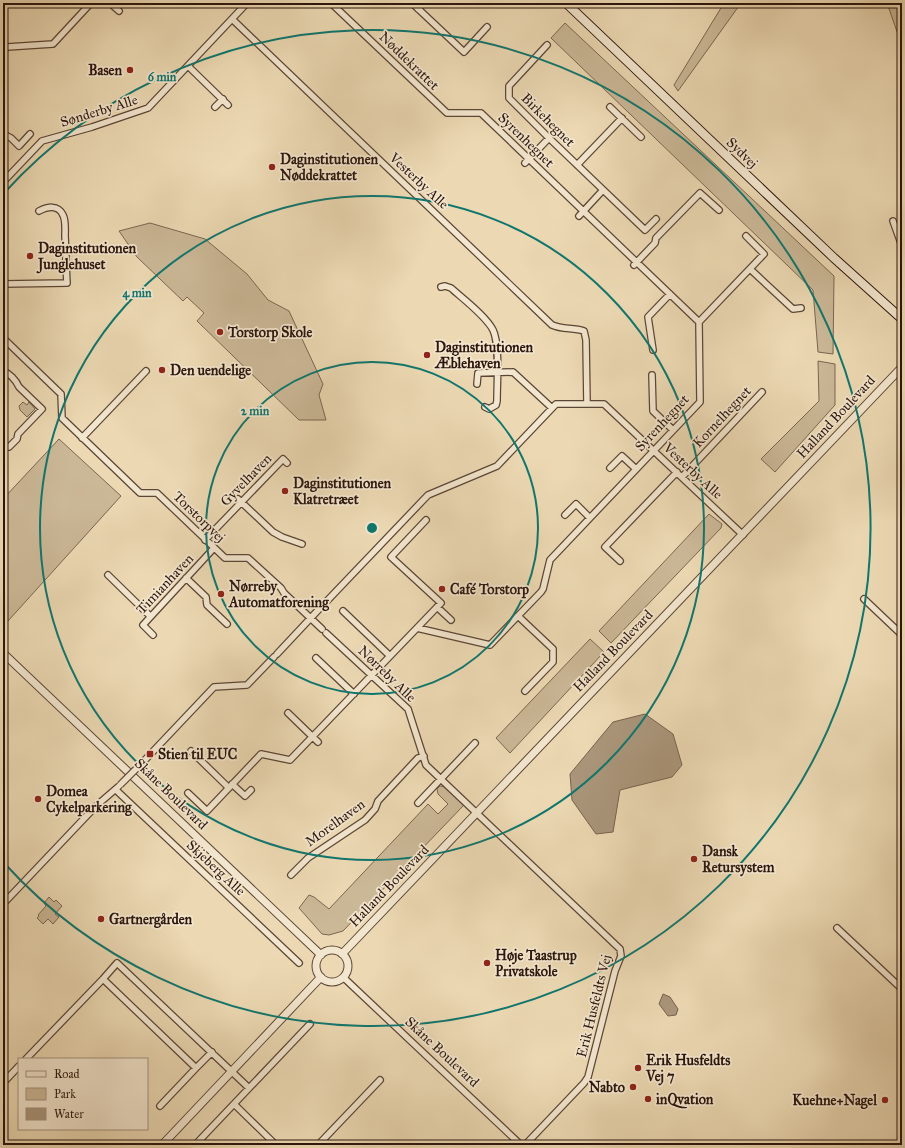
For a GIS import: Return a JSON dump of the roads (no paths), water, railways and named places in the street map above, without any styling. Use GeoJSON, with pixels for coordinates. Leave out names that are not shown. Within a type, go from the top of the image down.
{"type":"FeatureCollection","features":[{"type":"Feature","properties":{"kind":"main road","name":"Sydvej"},"geometry":{"type":"LineString","coordinates":[[566,3],[834,258],[902,319]]}},
{"type":"Feature","properties":{"kind":"street"},"geometry":{"type":"LineString","coordinates":[[5,49],[53,44],[91,3]]}},
{"type":"Feature","properties":{"kind":"street"},"geometry":{"type":"LineString","coordinates":[[110,3],[119,11]]}},
{"type":"Feature","properties":{"kind":"street","name":"Sønderby Alle"},"geometry":{"type":"LineString","coordinates":[[3,182],[42,140],[92,127],[148,108],[247,3]]}},
{"type":"Feature","properties":{"kind":"street","name":"Nøddekrattet"},"geometry":{"type":"LineString","coordinates":[[331,3],[447,114],[481,113]]}},
{"type":"Feature","properties":{"kind":"street"},"geometry":{"type":"LineString","coordinates":[[412,3],[464,52],[487,27]]}},
{"type":"Feature","properties":{"kind":"street"},"geometry":{"type":"LineString","coordinates":[[418,9],[424,3]]}},
{"type":"Feature","properties":{"kind":"street","name":"Vesterby Alle"},"geometry":{"type":"LineString","coordinates":[[232,19],[552,325],[561,329],[578,329],[584,331],[586,340],[588,404]]}},
{"type":"Feature","properties":{"kind":"street","name":"Birkehegnet"},"geometry":{"type":"LineString","coordinates":[[548,45],[510,86],[509,98],[548,138],[645,230],[656,219]]}},
{"type":"Feature","properties":{"kind":"street"},"geometry":{"type":"LineString","coordinates":[[188,66],[228,105]]}},
{"type":"Feature","properties":{"kind":"street"},"geometry":{"type":"LineString","coordinates":[[215,107],[223,99]]}},
{"type":"Feature","properties":{"kind":"street"},"geometry":{"type":"LineString","coordinates":[[610,107],[641,137]]}},
{"type":"Feature","properties":{"kind":"street","name":"Syrenhegnet"},"geometry":{"type":"LineString","coordinates":[[417,628],[490,645],[543,589],[550,560],[700,402],[699,322],[527,162],[481,113]]}},
{"type":"Feature","properties":{"kind":"street"},"geometry":{"type":"LineString","coordinates":[[577,164],[622,118]]}},
{"type":"Feature","properties":{"kind":"street"},"geometry":{"type":"LineString","coordinates":[[4,137],[11,138],[19,146],[30,134]]}},
{"type":"Feature","properties":{"kind":"street"},"geometry":{"type":"LineString","coordinates":[[527,162],[548,138]]}},
{"type":"Feature","properties":{"kind":"street"},"geometry":{"type":"LineString","coordinates":[[581,213],[603,190]]}},
{"type":"Feature","properties":{"kind":"street"},"geometry":{"type":"LineString","coordinates":[[635,264],[655,243],[656,238],[700,193],[719,210]]}},
{"type":"Feature","properties":{"kind":"street"},"geometry":{"type":"LineString","coordinates":[[3,284],[67,283],[65,226],[63,214],[54,207],[44,208],[38,211]]}},
{"type":"Feature","properties":{"kind":"street"},"geometry":{"type":"LineString","coordinates":[[893,221],[902,246]]}},
{"type":"Feature","properties":{"kind":"street"},"geometry":{"type":"LineString","coordinates":[[699,322],[764,254],[746,236]]}},
{"type":"Feature","properties":{"kind":"street"},"geometry":{"type":"LineString","coordinates":[[750,269],[793,309],[801,308]]}},
{"type":"Feature","properties":{"kind":"street"},"geometry":{"type":"LineString","coordinates":[[441,287],[445,286],[451,288],[487,321],[493,330],[496,341],[496,405],[489,409],[485,407]]}},
{"type":"Feature","properties":{"kind":"street"},"geometry":{"type":"LineString","coordinates":[[653,350],[648,317],[670,294]]}},
{"type":"Feature","properties":{"kind":"street","name":"Torstorpvej"},"geometry":{"type":"LineString","coordinates":[[3,338],[61,394],[62,418],[82,438],[140,493],[157,493],[225,558]]}},
{"type":"Feature","properties":{"kind":"street","name":"Halland Boulevard"},"geometry":{"type":"LineString","coordinates":[[342,954],[902,367]]}},
{"type":"Feature","properties":{"kind":"street"},"geometry":{"type":"LineString","coordinates":[[3,371],[14,379],[19,387],[42,409],[18,434],[17,439],[9,447],[3,447]]}},
{"type":"Feature","properties":{"kind":"street"},"geometry":{"type":"LineString","coordinates":[[82,438],[146,371]]}},
{"type":"Feature","properties":{"kind":"street"},"geometry":{"type":"LineString","coordinates":[[3,904],[96,806],[116,790],[214,687],[247,685],[428,495],[497,466],[552,408],[512,372],[478,374],[478,384]]}},
{"type":"Feature","properties":{"kind":"street"},"geometry":{"type":"LineString","coordinates":[[652,375],[653,411],[673,430]]}},
{"type":"Feature","properties":{"kind":"street","name":"Kornelhegnet"},"geometry":{"type":"LineString","coordinates":[[682,477],[762,392]]}},
{"type":"Feature","properties":{"kind":"street","name":"Vesterby Alle"},"geometry":{"type":"LineString","coordinates":[[552,408],[556,404],[604,404],[743,535]]}},
{"type":"Feature","properties":{"kind":"street"},"geometry":{"type":"LineString","coordinates":[[610,468],[622,456],[636,469]]}},
{"type":"Feature","properties":{"kind":"street","name":"Gyvelhaven"},"geometry":{"type":"LineString","coordinates":[[205,540],[240,501],[283,459],[287,463]]}},
{"type":"Feature","properties":{"kind":"street"},"geometry":{"type":"LineString","coordinates":[[620,562],[606,547],[677,472]]}},
{"type":"Feature","properties":{"kind":"street"},"geometry":{"type":"LineString","coordinates":[[240,501],[273,532],[302,544]]}},
{"type":"Feature","properties":{"kind":"street"},"geometry":{"type":"LineString","coordinates":[[565,515],[576,504],[590,518]]}},
{"type":"Feature","properties":{"kind":"street"},"geometry":{"type":"LineString","coordinates":[[188,793],[207,811],[262,754],[290,760],[297,750],[312,737],[441,603],[391,557],[426,520]]}},
{"type":"Feature","properties":{"kind":"street","name":"Timianhaven"},"geometry":{"type":"LineString","coordinates":[[153,635],[143,625],[214,548]]}},
{"type":"Feature","properties":{"kind":"street","name":"Nørreby Alle"},"geometry":{"type":"LineString","coordinates":[[225,558],[248,558],[408,709],[426,764],[478,813]]}},
{"type":"Feature","properties":{"kind":"street"},"geometry":{"type":"LineString","coordinates":[[108,575],[150,616]]}},
{"type":"Feature","properties":{"kind":"street"},"geometry":{"type":"LineString","coordinates":[[186,578],[206,597],[207,605],[227,624]]}},
{"type":"Feature","properties":{"kind":"street"},"geometry":{"type":"LineString","coordinates":[[864,599],[902,635]]}},
{"type":"Feature","properties":{"kind":"street"},"geometry":{"type":"LineString","coordinates":[[437,607],[451,620]]}},
{"type":"Feature","properties":{"kind":"street"},"geometry":{"type":"LineString","coordinates":[[343,611],[390,656]]}},
{"type":"Feature","properties":{"kind":"street"},"geometry":{"type":"LineString","coordinates":[[518,616],[553,649],[553,662],[525,691]]}},
{"type":"Feature","properties":{"kind":"street","name":"Skåne Boulevard"},"geometry":{"type":"LineString","coordinates":[[3,652],[321,955]]}},
{"type":"Feature","properties":{"kind":"street"},"geometry":{"type":"LineString","coordinates":[[316,658],[354,694]]}},
{"type":"Feature","properties":{"kind":"street"},"geometry":{"type":"LineString","coordinates":[[288,713],[318,742]]}},
{"type":"Feature","properties":{"kind":"street"},"geometry":{"type":"LineString","coordinates":[[418,803],[475,743]]}},
{"type":"Feature","properties":{"kind":"street"},"geometry":{"type":"LineString","coordinates":[[191,751],[231,786],[245,796],[251,790]]}},
{"type":"Feature","properties":{"kind":"street","name":"Morelhaven"},"geometry":{"type":"LineString","coordinates":[[291,875],[308,858],[365,820],[375,810],[378,801],[418,758],[424,756]]}},
{"type":"Feature","properties":{"kind":"street","name":"Skjeberg Alle"},"geometry":{"type":"LineString","coordinates":[[116,790],[299,963]]}},
{"type":"Feature","properties":{"kind":"street","name":"Erik Husfeldts Vej"},"geometry":{"type":"LineString","coordinates":[[478,813],[620,949],[621,956],[615,971],[588,1077],[525,1145]]}},
{"type":"Feature","properties":{"kind":"street"},"geometry":{"type":"LineString","coordinates":[[837,928],[902,990]]}},
{"type":"Feature","properties":{"kind":"street"},"geometry":{"type":"LineString","coordinates":[[331,950],[342,954],[348,965],[344,978],[335,982],[330,982],[321,977],[317,972],[316,965],[321,955],[331,950]]}},
{"type":"Feature","properties":{"kind":"street"},"geometry":{"type":"LineString","coordinates":[[27,1058],[117,963],[249,1088]]}},
{"type":"Feature","properties":{"kind":"street"},"geometry":{"type":"LineString","coordinates":[[162,1145],[321,977]]}},
{"type":"Feature","properties":{"kind":"street","name":"Skåne Boulevard"},"geometry":{"type":"LineString","coordinates":[[344,978],[521,1145]]}},
{"type":"Feature","properties":{"kind":"street"},"geometry":{"type":"LineString","coordinates":[[103,979],[196,1068]]}},
{"type":"Feature","properties":{"kind":"street"},"geometry":{"type":"LineString","coordinates":[[195,1145],[310,1024]]}},
{"type":"Feature","properties":{"kind":"street"},"geometry":{"type":"LineString","coordinates":[[160,1106],[212,1052]]}},
{"type":"Feature","properties":{"kind":"street"},"geometry":{"type":"LineString","coordinates":[[3,1083],[18,1067]]}},
{"type":"Feature","properties":{"kind":"street"},"geometry":{"type":"LineString","coordinates":[[318,1145],[380,1080]]}},
{"type":"Feature","properties":{"kind":"street"},"geometry":{"type":"LineString","coordinates":[[234,1104],[276,1145]]}},
{"type":"Feature","properties":{"kind":"water"},"geometry":{"type":"Polygon","coordinates":[[[645,714],[673,734],[682,765],[672,777],[620,790],[613,832],[596,834],[572,800],[570,774],[613,722],[645,714]]]}},
{"type":"Feature","properties":{"kind":"water"},"geometry":{"type":"Polygon","coordinates":[[[663,994],[670,997],[678,1009],[676,1015],[668,1016],[659,1004],[663,994]]]}},
{"type":"Feature","properties":{"kind":"place","name":"Basen"},"geometry":{"type":"Point","coordinates":[130,70]}},
{"type":"Feature","properties":{"kind":"place","name":"Daginstitutionen Nøddekrattet"},"geometry":{"type":"Point","coordinates":[272,167]}},
{"type":"Feature","properties":{"kind":"place","name":"Daginstitutionen Junglehuset"},"geometry":{"type":"Point","coordinates":[30,256]}},
{"type":"Feature","properties":{"kind":"place","name":"Torstorp Skole"},"geometry":{"type":"Point","coordinates":[220,332]}},
{"type":"Feature","properties":{"kind":"place","name":"Daginstitutionen Æblehaven"},"geometry":{"type":"Point","coordinates":[427,355]}},
{"type":"Feature","properties":{"kind":"place","name":"Den uendelige"},"geometry":{"type":"Point","coordinates":[162,370]}},
{"type":"Feature","properties":{"kind":"place","name":"Daginstitutionen Klatretræet"},"geometry":{"type":"Point","coordinates":[285,491]}},
{"type":"Feature","properties":{"kind":"place","name":"Café Torstorp"},"geometry":{"type":"Point","coordinates":[442,589]}},
{"type":"Feature","properties":{"kind":"place","name":"Nørreby Automatforening"},"geometry":{"type":"Point","coordinates":[221,594]}},
{"type":"Feature","properties":{"kind":"place","name":"Stien til EUC"},"geometry":{"type":"Point","coordinates":[150,754]}},
{"type":"Feature","properties":{"kind":"place","name":"Domea Cykelparkering"},"geometry":{"type":"Point","coordinates":[38,799]}},
{"type":"Feature","properties":{"kind":"place","name":"Dansk Retursystem"},"geometry":{"type":"Point","coordinates":[694,859]}},
{"type":"Feature","properties":{"kind":"place","name":"Gartnergården"},"geometry":{"type":"Point","coordinates":[101,919]}},
{"type":"Feature","properties":{"kind":"place","name":"Høje Taastrup Privatskole"},"geometry":{"type":"Point","coordinates":[487,963]}},
{"type":"Feature","properties":{"kind":"place","name":"Erik Husfeldts Vej 7"},"geometry":{"type":"Point","coordinates":[638,1068]}},
{"type":"Feature","properties":{"kind":"place","name":"Nabto"},"geometry":{"type":"Point","coordinates":[633,1087]}},
{"type":"Feature","properties":{"kind":"place","name":"inQvation"},"geometry":{"type":"Point","coordinates":[648,1099]}},
{"type":"Feature","properties":{"kind":"place","name":"Kuehne+Nagel"},"geometry":{"type":"Point","coordinates":[885,1100]}}]}
